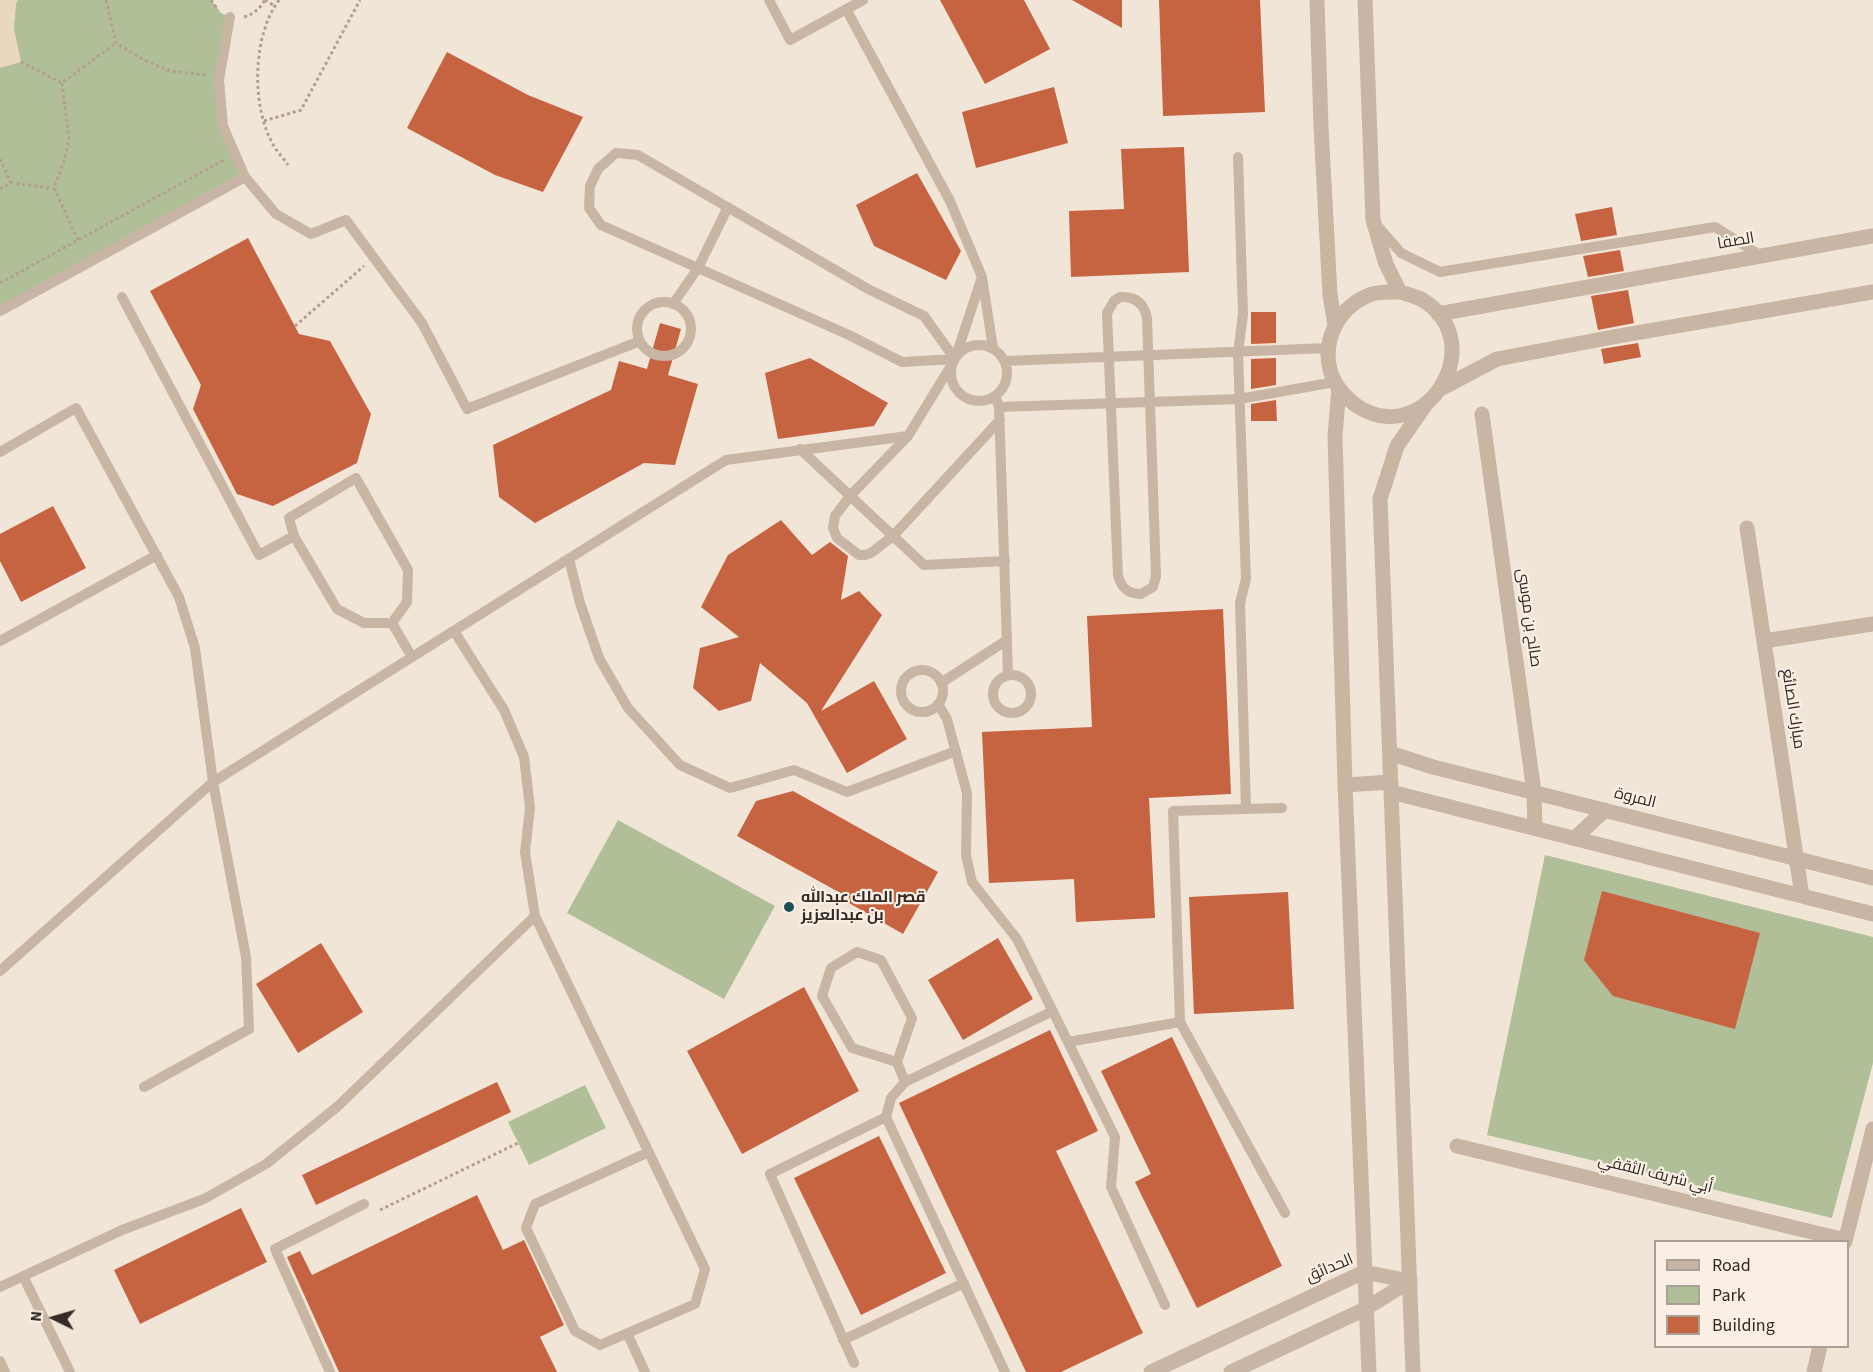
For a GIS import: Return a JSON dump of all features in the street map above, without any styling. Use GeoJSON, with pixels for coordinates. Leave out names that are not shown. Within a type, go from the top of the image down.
{"type":"FeatureCollection","features":[{"type":"Feature","properties":{"kind":"street"},"geometry":{"type":"LineString","coordinates":[[1317,0],[1330,295],[1335,325]]}},
{"type":"Feature","properties":{"kind":"street"},"geometry":{"type":"LineString","coordinates":[[1365,0],[1372,220],[1386,264],[1400,291]]}},
{"type":"Feature","properties":{"kind":"street","name":"الصفا"},"geometry":{"type":"LineString","coordinates":[[1438,314],[1873,236]]}},
{"type":"Feature","properties":{"kind":"street"},"geometry":{"type":"LineString","coordinates":[[1426,404],[1411,412],[1395,416],[1379,415],[1363,410],[1350,400],[1337,385],[1331,371],[1328,348],[1335,325],[1351,305],[1374,293],[1400,291],[1421,299],[1438,314],[1448,331],[1452,350],[1450,370],[1442,388]]}},
{"type":"Feature","properties":{"kind":"street"},"geometry":{"type":"LineString","coordinates":[[1413,1372],[1380,499],[1397,446],[1426,404],[1442,388],[1497,359],[1873,292]]}},
{"type":"Feature","properties":{"kind":"street"},"geometry":{"type":"LineString","coordinates":[[1337,385],[1335,436],[1345,785],[1369,1372]]}},
{"type":"Feature","properties":{"kind":"street","name":"صالح بن موسى"},"geometry":{"type":"LineString","coordinates":[[1482,414],[1534,792],[1535,827]]}},
{"type":"Feature","properties":{"kind":"street","name":"مبارك الصائغ"},"geometry":{"type":"LineString","coordinates":[[1747,528],[1802,896]]}},
{"type":"Feature","properties":{"kind":"street"},"geometry":{"type":"LineString","coordinates":[[1764,641],[1873,624]]}},
{"type":"Feature","properties":{"kind":"street","name":"المروة"},"geometry":{"type":"LineString","coordinates":[[1390,753],[1433,767],[1873,878]]}},
{"type":"Feature","properties":{"kind":"street"},"geometry":{"type":"LineString","coordinates":[[1345,785],[1391,787],[1575,838],[1873,914]]}},
{"type":"Feature","properties":{"kind":"street"},"geometry":{"type":"LineString","coordinates":[[1575,838],[1605,810]]}},
{"type":"Feature","properties":{"kind":"street"},"geometry":{"type":"LineString","coordinates":[[1845,1240],[1873,1128]]}},
{"type":"Feature","properties":{"kind":"street","name":"أبي شريف الثقفي"},"geometry":{"type":"LineString","coordinates":[[1457,1146],[1841,1240]]}},
{"type":"Feature","properties":{"kind":"street","name":"الحدائق"},"geometry":{"type":"LineString","coordinates":[[1151,1372],[1364,1272],[1410,1281]]}},
{"type":"Feature","properties":{"kind":"street"},"geometry":{"type":"LineString","coordinates":[[1231,1372],[1365,1309],[1410,1281]]}},
{"type":"Feature","properties":{"kind":"street"},"geometry":{"type":"LineString","coordinates":[[1814,1372],[1820,1348]]}},
{"type":"Feature","properties":{"kind":"lane"},"geometry":{"type":"LineString","coordinates":[[769,0],[790,40],[863,0]]}},
{"type":"Feature","properties":{"kind":"lane"},"geometry":{"type":"LineString","coordinates":[[846,9],[950,201],[982,277],[993,348]]}},
{"type":"Feature","properties":{"kind":"lane"},"geometry":{"type":"LineString","coordinates":[[230,17],[219,80],[224,126],[245,177],[276,214],[311,234],[346,220],[422,323],[466,408],[640,341]]}},
{"type":"Feature","properties":{"kind":"lane"},"geometry":{"type":"LineString","coordinates":[[616,153],[638,154],[868,289],[924,316],[955,359],[902,362],[849,335],[601,225],[590,208],[591,186],[598,169],[616,153]]}},
{"type":"Feature","properties":{"kind":"lane"},"geometry":{"type":"LineString","coordinates":[[1238,156],[1243,314],[1238,353],[1246,579],[1240,603],[1246,809]]}},
{"type":"Feature","properties":{"kind":"lane"},"geometry":{"type":"LineString","coordinates":[[0,311],[245,177]]}},
{"type":"Feature","properties":{"kind":"lane"},"geometry":{"type":"LineString","coordinates":[[673,304],[698,268],[728,207]]}},
{"type":"Feature","properties":{"kind":"lane"},"geometry":{"type":"LineString","coordinates":[[1372,220],[1401,253],[1440,272],[1715,227],[1761,256]]}},
{"type":"Feature","properties":{"kind":"lane"},"geometry":{"type":"LineString","coordinates":[[982,277],[951,376],[959,393],[967,399],[997,402],[1110,403],[1239,399],[1337,385]]}},
{"type":"Feature","properties":{"kind":"lane"},"geometry":{"type":"LineString","coordinates":[[122,297],[260,555],[294,536]]}},
{"type":"Feature","properties":{"kind":"lane"},"geometry":{"type":"LineString","coordinates":[[1120,297],[1130,297],[1142,305],[1145,311],[1148,356],[1156,581],[1148,591],[1135,594],[1123,588],[1118,575],[1107,313],[1114,301],[1120,297]]}},
{"type":"Feature","properties":{"kind":"lane"},"geometry":{"type":"LineString","coordinates":[[664,302],[681,308],[691,322],[689,340],[678,353],[661,357],[645,349],[640,341],[637,333],[641,315],[647,308],[656,304],[664,302]]}},
{"type":"Feature","properties":{"kind":"lane"},"geometry":{"type":"LineString","coordinates":[[1000,420],[893,536],[878,549],[865,555],[859,555],[837,538],[833,528],[835,516],[850,496],[908,436],[960,352],[976,345],[993,348],[1005,361],[1007,371],[1006,381],[997,402],[1000,420],[1008,674]]}},
{"type":"Feature","properties":{"kind":"lane"},"geometry":{"type":"LineString","coordinates":[[1005,361],[1328,348]]}},
{"type":"Feature","properties":{"kind":"lane"},"geometry":{"type":"LineString","coordinates":[[0,452],[76,408],[179,597],[195,648],[213,782],[246,957],[249,1029],[144,1087]]}},
{"type":"Feature","properties":{"kind":"lane"},"geometry":{"type":"LineString","coordinates":[[0,971],[213,782],[726,460],[908,436]]}},
{"type":"Feature","properties":{"kind":"lane"},"geometry":{"type":"LineString","coordinates":[[800,449],[924,565],[1005,561]]}},
{"type":"Feature","properties":{"kind":"lane"},"geometry":{"type":"LineString","coordinates":[[356,478],[408,570],[407,602],[392,622],[364,623],[337,609],[294,536],[289,518],[356,478]]}},
{"type":"Feature","properties":{"kind":"lane"},"geometry":{"type":"LineString","coordinates":[[0,641],[157,555]]}},
{"type":"Feature","properties":{"kind":"lane"},"geometry":{"type":"LineString","coordinates":[[569,559],[580,603],[599,658],[628,708],[680,765],[730,788],[794,770],[847,792],[956,751]]}},
{"type":"Feature","properties":{"kind":"lane"},"geometry":{"type":"LineString","coordinates":[[392,622],[412,657]]}},
{"type":"Feature","properties":{"kind":"lane"},"geometry":{"type":"LineString","coordinates":[[454,631],[504,710],[524,757],[530,808],[525,852],[536,916],[649,1152],[705,1269],[695,1304],[600,1345],[575,1331],[526,1228],[535,1204],[649,1152]]}},
{"type":"Feature","properties":{"kind":"lane"},"geometry":{"type":"LineString","coordinates":[[941,683],[1007,640]]}},
{"type":"Feature","properties":{"kind":"lane"},"geometry":{"type":"LineString","coordinates":[[920,670],[933,673],[941,683],[943,690],[938,704],[927,711],[912,710],[903,699],[902,686],[908,675],[920,670]]}},
{"type":"Feature","properties":{"kind":"lane"},"geometry":{"type":"LineString","coordinates":[[938,704],[947,719],[967,793],[966,855],[972,882],[1017,939],[1115,1137],[1112,1187],[1165,1305]]}},
{"type":"Feature","properties":{"kind":"lane"},"geometry":{"type":"LineString","coordinates":[[1282,808],[1173,812],[1180,1022],[1285,1213]]}},
{"type":"Feature","properties":{"kind":"lane"},"geometry":{"type":"LineString","coordinates":[[0,1287],[122,1230],[204,1199],[266,1164],[337,1107],[536,916]]}},
{"type":"Feature","properties":{"kind":"lane"},"geometry":{"type":"LineString","coordinates":[[897,1062],[852,1048],[822,996],[831,968],[857,952],[881,960],[912,1018],[897,1062],[906,1082]]}},
{"type":"Feature","properties":{"kind":"lane"},"geometry":{"type":"LineString","coordinates":[[1005,1372],[886,1117],[891,1098],[906,1082],[1053,1011]]}},
{"type":"Feature","properties":{"kind":"lane"},"geometry":{"type":"LineString","coordinates":[[1068,1042],[1180,1022]]}},
{"type":"Feature","properties":{"kind":"lane"},"geometry":{"type":"LineString","coordinates":[[854,1363],[770,1174],[886,1117]]}},
{"type":"Feature","properties":{"kind":"lane"},"geometry":{"type":"LineString","coordinates":[[330,1372],[274,1249],[364,1204]]}},
{"type":"Feature","properties":{"kind":"lane"},"geometry":{"type":"LineString","coordinates":[[23,1276],[70,1372]]}},
{"type":"Feature","properties":{"kind":"lane"},"geometry":{"type":"LineString","coordinates":[[843,1340],[964,1283]]}},
{"type":"Feature","properties":{"kind":"lane"},"geometry":{"type":"LineString","coordinates":[[627,1333],[645,1372]]}},
{"type":"Feature","properties":{"kind":"lane"},"geometry":{"type":"LineString","coordinates":[[0,1361],[5,1372]]}},
{"type":"Feature","properties":{"kind":"path"},"geometry":{"type":"LineString","coordinates":[[106,0],[116,43],[144,60],[170,71],[207,75]]}},
{"type":"Feature","properties":{"kind":"path"},"geometry":{"type":"LineString","coordinates":[[265,0],[275,6]]}},
{"type":"Feature","properties":{"kind":"path"},"geometry":{"type":"LineString","coordinates":[[279,0],[265,30],[260,50],[257,93],[273,146],[288,165]]}},
{"type":"Feature","properties":{"kind":"path"},"geometry":{"type":"LineString","coordinates":[[264,121],[301,110],[360,0]]}},
{"type":"Feature","properties":{"kind":"path"},"geometry":{"type":"LineString","coordinates":[[63,82],[116,43]]}},
{"type":"Feature","properties":{"kind":"path"},"geometry":{"type":"LineString","coordinates":[[21,62],[63,82]]}},
{"type":"Feature","properties":{"kind":"path"},"geometry":{"type":"LineString","coordinates":[[63,82],[69,139],[54,188],[78,240]]}},
{"type":"Feature","properties":{"kind":"path"},"geometry":{"type":"LineString","coordinates":[[0,159],[11,183]]}},
{"type":"Feature","properties":{"kind":"path"},"geometry":{"type":"LineString","coordinates":[[0,283],[225,160]]}},
{"type":"Feature","properties":{"kind":"path"},"geometry":{"type":"LineString","coordinates":[[0,189],[11,183],[54,188]]}},
{"type":"Feature","properties":{"kind":"path"},"geometry":{"type":"LineString","coordinates":[[295,326],[364,266]]}},
{"type":"Feature","properties":{"kind":"path"},"geometry":{"type":"LineString","coordinates":[[380,1210],[518,1143]]}},
{"type":"Feature","properties":{"kind":"green space"},"geometry":{"type":"Polygon","coordinates":[[[0,0],[211,0],[221,13],[230,17],[219,80],[223,126],[245,177],[0,311],[0,0]]]}},
{"type":"Feature","properties":{"kind":"green space"},"geometry":{"type":"Polygon","coordinates":[[[618,820],[775,906],[724,999],[567,913],[618,820]]]}},
{"type":"Feature","properties":{"kind":"green space"},"geometry":{"type":"Polygon","coordinates":[[[1545,855],[1873,937],[1873,1063],[1832,1218],[1487,1135],[1545,855]]]}},
{"type":"Feature","properties":{"kind":"green space"},"geometry":{"type":"Polygon","coordinates":[[[585,1085],[606,1128],[529,1165],[508,1122],[585,1085]]]}},
{"type":"Feature","properties":{"kind":"shaded area"},"geometry":{"type":"Polygon","coordinates":[[[0,0],[18,0],[14,29],[21,62],[0,68],[0,0]]]}},
{"type":"Feature","properties":{"kind":"building"},"geometry":{"type":"Polygon","coordinates":[[[940,0],[1024,0],[1050,49],[985,84],[940,0]]]}},
{"type":"Feature","properties":{"kind":"building"},"geometry":{"type":"Polygon","coordinates":[[[1072,0],[1122,0],[1122,28],[1072,0]]]}},
{"type":"Feature","properties":{"kind":"building"},"geometry":{"type":"Polygon","coordinates":[[[1159,0],[1260,0],[1265,112],[1163,116],[1159,0]]]}},
{"type":"Feature","properties":{"kind":"building"},"geometry":{"type":"Polygon","coordinates":[[[447,52],[528,95],[583,117],[543,192],[495,175],[407,128],[447,52]]]}},
{"type":"Feature","properties":{"kind":"building"},"geometry":{"type":"Polygon","coordinates":[[[1054,87],[1068,143],[976,168],[962,112],[1054,87]]]}},
{"type":"Feature","properties":{"kind":"building"},"geometry":{"type":"Polygon","coordinates":[[[1184,147],[1189,272],[1071,277],[1069,211],[1124,209],[1121,149],[1184,147]]]}},
{"type":"Feature","properties":{"kind":"building"},"geometry":{"type":"Polygon","coordinates":[[[917,173],[961,251],[946,280],[874,246],[856,205],[917,173]]]}},
{"type":"Feature","properties":{"kind":"building"},"geometry":{"type":"Polygon","coordinates":[[[1612,207],[1617,235],[1581,241],[1575,214],[1612,207]]]}},
{"type":"Feature","properties":{"kind":"building"},"geometry":{"type":"Polygon","coordinates":[[[248,238],[299,334],[330,341],[371,414],[357,463],[273,506],[237,494],[193,409],[201,385],[150,291],[248,238]]]}},
{"type":"Feature","properties":{"kind":"building"},"geometry":{"type":"Polygon","coordinates":[[[1620,250],[1624,271],[1588,277],[1583,256],[1620,250]]]}},
{"type":"Feature","properties":{"kind":"building"},"geometry":{"type":"Polygon","coordinates":[[[1628,290],[1634,323],[1598,330],[1591,296],[1628,290]]]}},
{"type":"Feature","properties":{"kind":"building"},"geometry":{"type":"Polygon","coordinates":[[[1251,312],[1276,312],[1276,343],[1251,344],[1251,312]]]}},
{"type":"Feature","properties":{"kind":"building"},"geometry":{"type":"Polygon","coordinates":[[[660,323],[681,329],[668,375],[698,384],[675,465],[644,463],[535,523],[499,497],[493,445],[611,390],[619,361],[647,369],[660,323]]]}},
{"type":"Feature","properties":{"kind":"building"},"geometry":{"type":"Polygon","coordinates":[[[1638,343],[1641,357],[1604,364],[1601,349],[1638,343]]]}},
{"type":"Feature","properties":{"kind":"building"},"geometry":{"type":"Polygon","coordinates":[[[810,358],[888,403],[874,426],[778,439],[765,373],[810,358]]]}},
{"type":"Feature","properties":{"kind":"building"},"geometry":{"type":"Polygon","coordinates":[[[1276,358],[1276,385],[1251,389],[1251,359],[1276,358]]]}},
{"type":"Feature","properties":{"kind":"building"},"geometry":{"type":"Polygon","coordinates":[[[1276,400],[1277,421],[1251,421],[1251,404],[1276,400]]]}},
{"type":"Feature","properties":{"kind":"building"},"geometry":{"type":"Polygon","coordinates":[[[53,506],[86,568],[21,602],[0,561],[0,534],[53,506]]]}},
{"type":"Feature","properties":{"kind":"building"},"geometry":{"type":"Polygon","coordinates":[[[781,520],[812,555],[830,542],[848,556],[841,600],[859,591],[882,615],[821,711],[874,681],[907,739],[847,773],[807,703],[760,663],[751,701],[719,711],[693,688],[700,648],[739,637],[701,607],[728,555],[781,520]]]}},
{"type":"Feature","properties":{"kind":"building"},"geometry":{"type":"Polygon","coordinates":[[[1223,609],[1231,794],[1149,798],[1155,918],[1076,922],[1074,879],[989,883],[982,732],[1092,727],[1087,616],[1223,609]]]}},
{"type":"Feature","properties":{"kind":"building"},"geometry":{"type":"Polygon","coordinates":[[[793,791],[938,872],[903,934],[842,899],[844,895],[737,836],[756,801],[793,791]]]}},
{"type":"Feature","properties":{"kind":"building"},"geometry":{"type":"Polygon","coordinates":[[[1602,891],[1760,933],[1735,1029],[1613,996],[1584,960],[1602,891]]]}},
{"type":"Feature","properties":{"kind":"building"},"geometry":{"type":"Polygon","coordinates":[[[1288,892],[1294,1009],[1194,1014],[1189,897],[1288,892]]]}},
{"type":"Feature","properties":{"kind":"building"},"geometry":{"type":"Polygon","coordinates":[[[998,938],[1033,999],[963,1040],[928,980],[998,938]]]}},
{"type":"Feature","properties":{"kind":"building"},"geometry":{"type":"Polygon","coordinates":[[[321,943],[363,1012],[298,1053],[256,984],[321,943]]]}},
{"type":"Feature","properties":{"kind":"building"},"geometry":{"type":"Polygon","coordinates":[[[804,987],[859,1091],[742,1154],[687,1051],[804,987]]]}},
{"type":"Feature","properties":{"kind":"building"},"geometry":{"type":"Polygon","coordinates":[[[1050,1030],[1098,1131],[1056,1151],[1143,1333],[1061,1372],[1026,1372],[899,1103],[1050,1030]]]}},
{"type":"Feature","properties":{"kind":"building"},"geometry":{"type":"Polygon","coordinates":[[[1172,1037],[1282,1266],[1197,1308],[1135,1182],[1151,1174],[1101,1071],[1172,1037]]]}},
{"type":"Feature","properties":{"kind":"building"},"geometry":{"type":"Polygon","coordinates":[[[497,1082],[511,1112],[316,1205],[302,1175],[497,1082]]]}},
{"type":"Feature","properties":{"kind":"building"},"geometry":{"type":"Polygon","coordinates":[[[879,1136],[946,1273],[861,1315],[794,1178],[879,1136]]]}},
{"type":"Feature","properties":{"kind":"building"},"geometry":{"type":"Polygon","coordinates":[[[477,1195],[503,1250],[524,1240],[564,1325],[540,1337],[557,1372],[339,1372],[287,1257],[300,1251],[312,1275],[477,1195]]]}},
{"type":"Feature","properties":{"kind":"building"},"geometry":{"type":"Polygon","coordinates":[[[241,1208],[267,1262],[140,1324],[114,1270],[241,1208]]]}},
{"type":"Feature","properties":{"kind":"place","name":"قصر الملك عبدالله بن عبدالعزيز"},"geometry":{"type":"Point","coordinates":[789,907]}}]}
